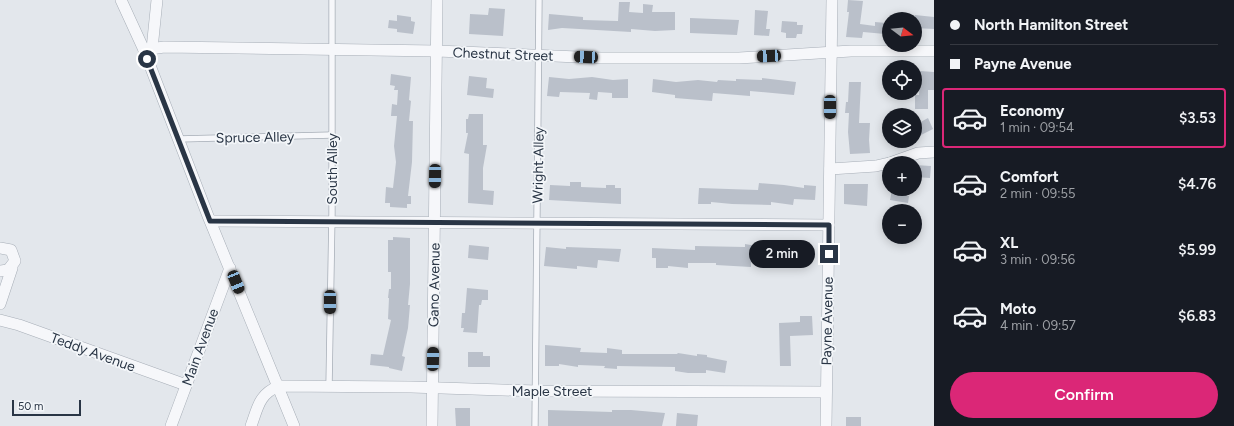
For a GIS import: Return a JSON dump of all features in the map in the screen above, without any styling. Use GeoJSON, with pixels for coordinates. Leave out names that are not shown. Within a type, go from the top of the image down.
{"type":"FeatureCollection","features":[{"type":"Feature","properties":{"kind":"street"},"geometry":{"type":"LineString","coordinates":[[122,0],[148,49],[178,139],[294,426]]}},
{"type":"Feature","properties":{"kind":"street"},"geometry":{"type":"LineString","coordinates":[[148,49],[157,0]]}},
{"type":"Feature","properties":{"kind":"street","name":"Gano Avenue"},"geometry":{"type":"LineString","coordinates":[[432,426],[437,0]]}},
{"type":"Feature","properties":{"kind":"street","name":"Payne Avenue"},"geometry":{"type":"LineString","coordinates":[[826,426],[832,0]]}},
{"type":"Feature","properties":{"kind":"street","name":"Chestnut Street"},"geometry":{"type":"LineString","coordinates":[[148,49],[164,47],[436,51],[539,54],[601,58],[738,58],[831,53],[851,50],[934,51]]}},
{"type":"Feature","properties":{"kind":"street"},"geometry":{"type":"LineString","coordinates":[[909,156],[918,153],[934,152]]}},
{"type":"Feature","properties":{"kind":"street"},"geometry":{"type":"LineString","coordinates":[[830,169],[882,165]]}},
{"type":"Feature","properties":{"kind":"street"},"geometry":{"type":"LineString","coordinates":[[210,221],[829,225]]}},
{"type":"Feature","properties":{"kind":"street"},"geometry":{"type":"LineString","coordinates":[[0,248],[7,248],[13,253],[15,261],[0,304]]}},
{"type":"Feature","properties":{"kind":"street"},"geometry":{"type":"LineString","coordinates":[[0,271],[5,272],[12,268]]}},
{"type":"Feature","properties":{"kind":"street","name":"Main Avenue"},"geometry":{"type":"LineString","coordinates":[[171,426],[230,268]]}},
{"type":"Feature","properties":{"kind":"street","name":"Teddy Avenue"},"geometry":{"type":"LineString","coordinates":[[0,320],[19,325],[186,385]]}},
{"type":"Feature","properties":{"kind":"street"},"geometry":{"type":"LineString","coordinates":[[251,426],[262,397],[279,386]]}},
{"type":"Feature","properties":{"kind":"street","name":"Maple Street"},"geometry":{"type":"LineString","coordinates":[[279,386],[411,387],[433,389],[536,391],[826,392]]}},
{"type":"Feature","properties":{"kind":"lane","name":"South Alley"},"geometry":{"type":"LineString","coordinates":[[329,386],[332,221],[332,0]]}},
{"type":"Feature","properties":{"kind":"lane","name":"Wright Alley"},"geometry":{"type":"LineString","coordinates":[[536,426],[539,0]]}},
{"type":"Feature","properties":{"kind":"lane","name":"Spruce Alley"},"geometry":{"type":"LineString","coordinates":[[178,139],[332,135]]}},
{"type":"Feature","properties":{"kind":"building"},"geometry":{"type":"Polygon","coordinates":[[[848,0],[863,1],[860,24],[875,26],[875,22],[882,23],[882,34],[863,32],[862,38],[846,37],[849,12],[847,12],[848,0]]]}},
{"type":"Feature","properties":{"kind":"building"},"geometry":{"type":"Polygon","coordinates":[[[619,2],[630,2],[629,12],[643,13],[643,4],[653,5],[652,12],[675,12],[675,30],[655,31],[631,29],[631,32],[562,28],[548,30],[549,14],[583,17],[583,20],[618,21],[619,2]]]}},
{"type":"Feature","properties":{"kind":"building"},"geometry":{"type":"Polygon","coordinates":[[[489,8],[505,9],[503,36],[469,34],[470,14],[488,15],[489,8]]]}},
{"type":"Feature","properties":{"kind":"building"},"geometry":{"type":"Polygon","coordinates":[[[755,10],[768,11],[766,29],[770,29],[769,36],[754,35],[755,10]]]}},
{"type":"Feature","properties":{"kind":"building"},"geometry":{"type":"Polygon","coordinates":[[[397,15],[411,17],[411,21],[415,22],[413,34],[397,32],[397,29],[388,28],[389,20],[397,21],[397,15]]]}},
{"type":"Feature","properties":{"kind":"building"},"geometry":{"type":"Polygon","coordinates":[[[922,16],[934,17],[934,29],[922,28],[922,16]]]}},
{"type":"Feature","properties":{"kind":"building"},"geometry":{"type":"Polygon","coordinates":[[[690,18],[739,20],[737,35],[690,33],[690,18]]]}},
{"type":"Feature","properties":{"kind":"building"},"geometry":{"type":"Polygon","coordinates":[[[782,21],[797,22],[797,25],[803,25],[802,34],[797,34],[796,38],[786,38],[786,33],[781,32],[782,21]]]}},
{"type":"Feature","properties":{"kind":"building"},"geometry":{"type":"Polygon","coordinates":[[[922,71],[934,72],[934,90],[928,90],[928,109],[915,108],[915,100],[922,100],[922,71]]]}},
{"type":"Feature","properties":{"kind":"building"},"geometry":{"type":"Polygon","coordinates":[[[391,74],[411,77],[409,121],[413,121],[412,162],[408,196],[411,196],[411,204],[407,204],[407,208],[390,207],[390,203],[385,203],[386,187],[393,188],[396,162],[394,146],[397,116],[391,116],[392,104],[397,105],[398,90],[394,90],[395,86],[390,85],[391,74]]]}},
{"type":"Feature","properties":{"kind":"building"},"geometry":{"type":"Polygon","coordinates":[[[469,76],[487,78],[486,88],[494,89],[493,98],[467,95],[469,76]]]}},
{"type":"Feature","properties":{"kind":"building"},"geometry":{"type":"Polygon","coordinates":[[[549,77],[569,79],[592,77],[613,80],[628,79],[628,98],[612,98],[612,93],[598,92],[597,100],[589,99],[590,93],[560,92],[559,97],[547,96],[549,77]]]}},
{"type":"Feature","properties":{"kind":"building"},"geometry":{"type":"Polygon","coordinates":[[[762,78],[796,82],[794,95],[750,91],[750,96],[713,93],[712,101],[675,98],[675,95],[652,92],[653,79],[676,82],[698,80],[717,82],[718,80],[736,81],[736,79],[762,80],[762,78]]]}},
{"type":"Feature","properties":{"kind":"building"},"geometry":{"type":"Polygon","coordinates":[[[849,82],[861,82],[859,123],[870,123],[870,153],[850,154],[848,132],[849,113],[845,113],[846,102],[848,102],[849,82]]]}},
{"type":"Feature","properties":{"kind":"building"},"geometry":{"type":"Polygon","coordinates":[[[469,114],[483,114],[483,145],[487,145],[483,168],[483,190],[494,191],[493,205],[468,203],[469,154],[464,153],[468,133],[466,133],[466,119],[468,119],[469,114]]]}},
{"type":"Feature","properties":{"kind":"building"},"geometry":{"type":"Polygon","coordinates":[[[928,118],[933,129],[922,134],[922,121],[928,118]]]}},
{"type":"Feature","properties":{"kind":"building"},"geometry":{"type":"Polygon","coordinates":[[[922,165],[931,166],[930,178],[922,177],[922,165]]]}},
{"type":"Feature","properties":{"kind":"building"},"geometry":{"type":"Polygon","coordinates":[[[570,182],[581,182],[581,187],[606,188],[606,185],[615,185],[615,188],[621,188],[621,204],[549,200],[550,185],[570,186],[570,182]]]}},
{"type":"Feature","properties":{"kind":"building"},"geometry":{"type":"Polygon","coordinates":[[[759,183],[804,188],[804,185],[816,186],[815,200],[794,199],[793,205],[771,202],[771,205],[711,202],[711,204],[698,204],[699,188],[758,190],[759,183]]]}},
{"type":"Feature","properties":{"kind":"building"},"geometry":{"type":"Polygon","coordinates":[[[844,184],[868,184],[867,206],[844,204],[844,184]]]}},
{"type":"Feature","properties":{"kind":"building"},"geometry":{"type":"Polygon","coordinates":[[[891,196],[909,196],[908,203],[890,200],[891,196]]]}},
{"type":"Feature","properties":{"kind":"building"},"geometry":{"type":"Polygon","coordinates":[[[393,237],[410,238],[410,284],[408,305],[410,305],[408,328],[402,356],[405,357],[402,371],[389,367],[370,365],[371,354],[383,355],[391,320],[388,319],[388,298],[389,289],[391,289],[391,272],[388,272],[388,240],[393,240],[393,237]]]}},
{"type":"Feature","properties":{"kind":"building"},"geometry":{"type":"Polygon","coordinates":[[[745,244],[774,249],[772,265],[751,262],[751,267],[716,265],[716,263],[688,263],[688,268],[668,266],[668,268],[656,268],[656,258],[652,258],[652,248],[695,250],[695,246],[745,247],[745,244]]]}},
{"type":"Feature","properties":{"kind":"building"},"geometry":{"type":"Polygon","coordinates":[[[469,245],[489,247],[488,260],[468,258],[469,245]]]}},
{"type":"Feature","properties":{"kind":"building"},"geometry":{"type":"Polygon","coordinates":[[[790,245],[803,245],[803,263],[791,263],[790,245]]]}},
{"type":"Feature","properties":{"kind":"building"},"geometry":{"type":"Polygon","coordinates":[[[546,247],[566,249],[566,247],[621,249],[619,262],[598,260],[597,268],[577,266],[577,269],[544,266],[546,247]]]}},
{"type":"Feature","properties":{"kind":"building"},"geometry":{"type":"Polygon","coordinates":[[[467,288],[488,290],[488,300],[482,300],[481,305],[479,305],[477,333],[463,332],[464,328],[461,328],[462,313],[465,313],[467,288]]]}},
{"type":"Feature","properties":{"kind":"building"},"geometry":{"type":"Polygon","coordinates":[[[800,316],[812,316],[813,335],[790,336],[791,366],[780,366],[779,323],[800,322],[800,316]]]}},
{"type":"Feature","properties":{"kind":"building"},"geometry":{"type":"Polygon","coordinates":[[[545,345],[581,348],[580,352],[607,353],[607,348],[622,350],[622,354],[678,353],[697,356],[697,354],[707,355],[707,357],[727,361],[725,373],[706,370],[706,373],[688,373],[675,371],[675,367],[617,366],[617,369],[604,368],[605,366],[578,365],[578,367],[559,364],[559,366],[545,366],[545,345]]]}},
{"type":"Feature","properties":{"kind":"building"},"geometry":{"type":"Polygon","coordinates":[[[468,352],[483,352],[483,356],[490,356],[490,367],[468,367],[468,352]]]}},
{"type":"Feature","properties":{"kind":"building"},"geometry":{"type":"Polygon","coordinates":[[[455,408],[470,408],[470,426],[456,426],[455,408]]]}},
{"type":"Feature","properties":{"kind":"building"},"geometry":{"type":"Polygon","coordinates":[[[548,410],[612,412],[612,410],[631,410],[665,413],[662,426],[548,426],[548,410]]]}},
{"type":"Feature","properties":{"kind":"building"},"geometry":{"type":"Polygon","coordinates":[[[677,413],[698,415],[697,426],[676,426],[677,413]]]}},
{"type":"Feature","properties":{"kind":"building"},"geometry":{"type":"Polygon","coordinates":[[[846,417],[861,417],[861,426],[846,426],[846,417]]]}},
{"type":"Feature","properties":{"kind":"route"},"geometry":{"type":"LineString","coordinates":[[147,59],[210,221],[829,225],[829,254]]}}]}
